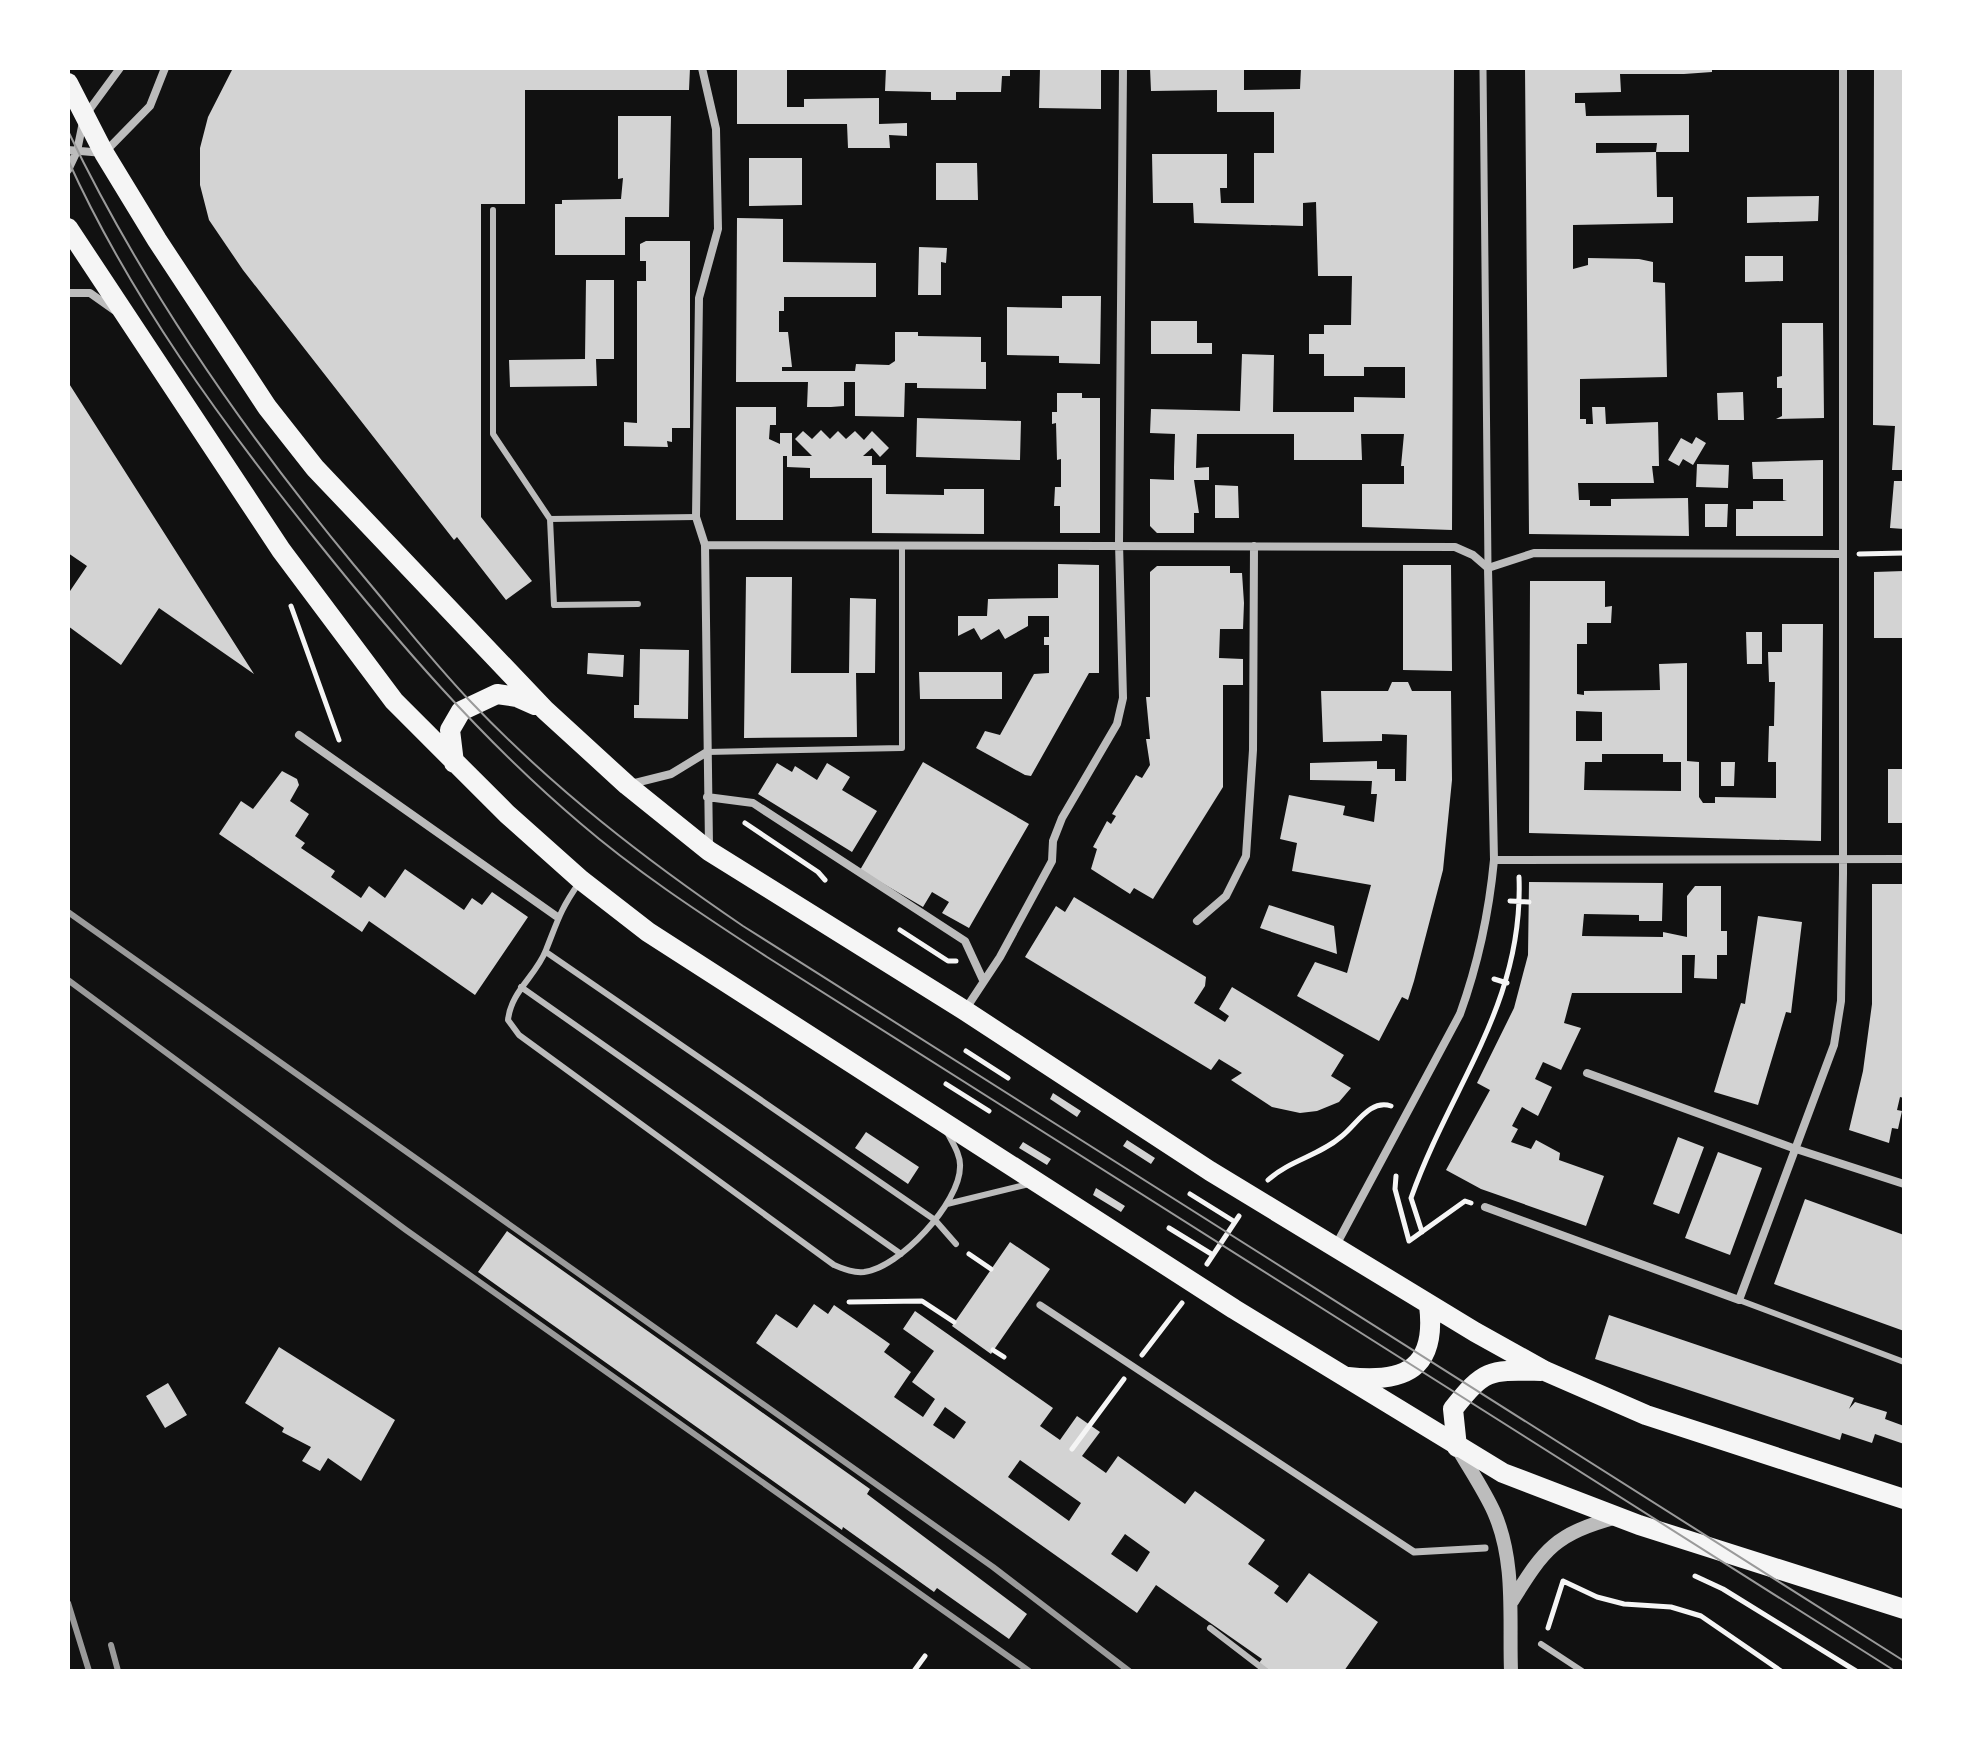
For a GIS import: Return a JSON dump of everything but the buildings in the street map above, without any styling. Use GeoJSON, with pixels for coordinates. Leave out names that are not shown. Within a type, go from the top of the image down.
{"type":"FeatureCollection","features":[{"type":"Feature","properties":{"kind":"main road"},"geometry":{"type":"LineString","coordinates":[[68,83],[104,153],[267,407],[315,468],[545,710],[627,785],[709,851],[964,1010],[1252,1196],[1429,1305],[1545,1371],[1646,1415],[1904,1499]]}},
{"type":"Feature","properties":{"kind":"main road"},"geometry":{"type":"LineString","coordinates":[[68,228],[192,420],[332,622],[394,701],[454,763],[581,880],[648,932],[1457,1447],[1536,1488],[1904,1609]]}},
{"type":"Feature","properties":{"kind":"main road"},"geometry":{"type":"LineString","coordinates":[[454,763],[450,730],[461,711],[473,703],[497,694],[517,697],[545,710]]}},
{"type":"Feature","properties":{"kind":"main road"},"geometry":{"type":"LineString","coordinates":[[1344,1377],[1381,1380],[1414,1367],[1429,1340],[1429,1305]]}},
{"type":"Feature","properties":{"kind":"main road"},"geometry":{"type":"LineString","coordinates":[[1457,1447],[1453,1409],[1470,1386],[1485,1373],[1545,1371]]}},
{"type":"Feature","properties":{"kind":"street"},"geometry":{"type":"LineString","coordinates":[[68,170],[84,117],[120,68]]}},
{"type":"Feature","properties":{"kind":"street"},"geometry":{"type":"LineString","coordinates":[[73,150],[104,153],[150,106],[165,68]]}},
{"type":"Feature","properties":{"kind":"street"},"geometry":{"type":"LineString","coordinates":[[702,68],[716,129],[718,229],[699,298],[696,517],[705,545],[709,851]]}},
{"type":"Feature","properties":{"kind":"street"},"geometry":{"type":"LineString","coordinates":[[964,1010],[1052,861],[1053,841],[1062,818],[1117,724],[1120,711],[1123,68]]}},
{"type":"Feature","properties":{"kind":"street"},"geometry":{"type":"LineString","coordinates":[[1335,1247],[1460,1014],[1472,981],[1490,901],[1494,860],[1483,68]]}},
{"type":"Feature","properties":{"kind":"street"},"geometry":{"type":"LineString","coordinates":[[1485,1207],[1739,1300],[1793,1148],[1834,1045],[1841,1001],[1843,858],[1843,68]]}},
{"type":"Feature","properties":{"kind":"street"},"geometry":{"type":"LineString","coordinates":[[68,293],[90,293],[129,320]]}},
{"type":"Feature","properties":{"kind":"street"},"geometry":{"type":"LineString","coordinates":[[705,545],[902,547],[1119,543],[1455,547],[1488,568]]}},
{"type":"Feature","properties":{"kind":"street"},"geometry":{"type":"LineString","coordinates":[[1197,921],[1226,896],[1246,856],[1254,705],[1254,546]]}},
{"type":"Feature","properties":{"kind":"street"},"geometry":{"type":"LineString","coordinates":[[1488,568],[1534,553],[1842,554]]}},
{"type":"Feature","properties":{"kind":"street"},"geometry":{"type":"LineString","coordinates":[[299,735],[556,916]]}},
{"type":"Feature","properties":{"kind":"street"},"geometry":{"type":"LineString","coordinates":[[627,785],[671,774],[707,752]]}},
{"type":"Feature","properties":{"kind":"street"},"geometry":{"type":"LineString","coordinates":[[707,797],[753,803],[965,941],[983,980]]}},
{"type":"Feature","properties":{"kind":"street"},"geometry":{"type":"LineString","coordinates":[[1494,860],[1904,859]]}},
{"type":"Feature","properties":{"kind":"street"},"geometry":{"type":"LineString","coordinates":[[1587,1073],[1793,1148],[1904,1184]]}},
{"type":"Feature","properties":{"kind":"street"},"geometry":{"type":"LineString","coordinates":[[1040,1305],[1414,1552],[1485,1548]]}},
{"type":"Feature","properties":{"kind":"street"},"geometry":{"type":"LineString","coordinates":[[1457,1447],[1494,1511],[1512,1601],[1509,1620],[1511,1671]]}},
{"type":"Feature","properties":{"kind":"street"},"geometry":{"type":"LineString","coordinates":[[1512,1601],[1540,1555],[1552,1544],[1583,1526],[1617,1517]]}},
{"type":"Feature","properties":{"kind":"lane"},"geometry":{"type":"LineString","coordinates":[[493,210],[493,434],[550,519],[554,605],[638,604]]}},
{"type":"Feature","properties":{"kind":"lane"},"geometry":{"type":"LineString","coordinates":[[550,519],[696,517]]}},
{"type":"Feature","properties":{"kind":"lane"},"geometry":{"type":"LineString","coordinates":[[707,752],[902,748],[902,547]]}},
{"type":"Feature","properties":{"kind":"lane"},"geometry":{"type":"LineString","coordinates":[[581,880],[556,916],[546,952],[510,1004],[508,1020],[519,1035],[834,1265],[852,1272],[865,1272],[886,1265],[935,1220],[957,1187],[961,1164],[943,1122]]}},
{"type":"Feature","properties":{"kind":"lane"},"geometry":{"type":"LineString","coordinates":[[546,952],[935,1220],[956,1244]]}},
{"type":"Feature","properties":{"kind":"lane"},"geometry":{"type":"LineString","coordinates":[[521,987],[901,1254]]}},
{"type":"Feature","properties":{"kind":"lane"},"geometry":{"type":"LineString","coordinates":[[947,1204],[1038,1182]]}},
{"type":"Feature","properties":{"kind":"lane"},"geometry":{"type":"LineString","coordinates":[[1739,1300],[1904,1362]]}},
{"type":"Feature","properties":{"kind":"lane"},"geometry":{"type":"LineString","coordinates":[[1210,1628],[1266,1671]]}},
{"type":"Feature","properties":{"kind":"lane"},"geometry":{"type":"LineString","coordinates":[[1541,1644],[1582,1671]]}},
{"type":"Feature","properties":{"kind":"path"},"geometry":{"type":"LineString","coordinates":[[1842,554],[1904,553]]}},
{"type":"Feature","properties":{"kind":"path"},"geometry":{"type":"LineString","coordinates":[[289,601],[350,772]]}},
{"type":"Feature","properties":{"kind":"path"},"geometry":{"type":"LineString","coordinates":[[742,821],[825,880]]}},
{"type":"Feature","properties":{"kind":"path"},"geometry":{"type":"LineString","coordinates":[[1422,1232],[1411,1198],[1507,983],[1515,954],[1520,902],[1518,859]]}},
{"type":"Feature","properties":{"kind":"path"},"geometry":{"type":"LineString","coordinates":[[1510,901],[1529,902]]}},
{"type":"Feature","properties":{"kind":"path"},"geometry":{"type":"LineString","coordinates":[[900,930],[948,961],[977,962]]}},
{"type":"Feature","properties":{"kind":"path"},"geometry":{"type":"LineString","coordinates":[[1494,979],[1507,983]]}},
{"type":"Feature","properties":{"kind":"path"},"geometry":{"type":"LineString","coordinates":[[966,1051],[1008,1078]]}},
{"type":"Feature","properties":{"kind":"path"},"geometry":{"type":"LineString","coordinates":[[946,1084],[989,1111]]}},
{"type":"Feature","properties":{"kind":"path"},"geometry":{"type":"LineString","coordinates":[[1182,1303],[1252,1196],[1283,1166],[1330,1146],[1379,1104],[1389,1104],[1404,1115]]}},
{"type":"Feature","properties":{"kind":"path"},"geometry":{"type":"LineString","coordinates":[[1400,1165],[1395,1189],[1409,1241],[1465,1201],[1485,1207]]}},
{"type":"Feature","properties":{"kind":"path"},"geometry":{"type":"LineString","coordinates":[[1190,1194],[1235,1222]]}},
{"type":"Feature","properties":{"kind":"path"},"geometry":{"type":"LineString","coordinates":[[1169,1228],[1213,1255]]}},
{"type":"Feature","properties":{"kind":"path"},"geometry":{"type":"LineString","coordinates":[[956,1244],[991,1269]]}},
{"type":"Feature","properties":{"kind":"path"},"geometry":{"type":"LineString","coordinates":[[849,1302],[922,1301],[954,1322]]}},
{"type":"Feature","properties":{"kind":"path"},"geometry":{"type":"LineString","coordinates":[[993,1350],[1004,1357]]}},
{"type":"Feature","properties":{"kind":"path"},"geometry":{"type":"LineString","coordinates":[[1695,1576],[1723,1589],[1856,1671]]}},
{"type":"Feature","properties":{"kind":"path"},"geometry":{"type":"LineString","coordinates":[[1541,1644],[1563,1581],[1611,1601],[1671,1607],[1701,1616],[1781,1671]]}},
{"type":"Feature","properties":{"kind":"path"},"geometry":{"type":"LineString","coordinates":[[914,1671],[925,1656]]}},
{"type":"Feature","properties":{"kind":"tram line"},"geometry":{"type":"LineString","coordinates":[[68,131],[129,247],[198,357],[273,463],[441,669],[503,735],[568,794],[636,849],[743,926],[1904,1661]]}},
{"type":"Feature","properties":{"kind":"tram line"},"geometry":{"type":"LineString","coordinates":[[68,160],[149,310],[180,358],[281,496],[377,615],[441,688],[543,791],[602,841],[671,893],[767,957],[1895,1671]]}},
{"type":"Feature","properties":{"kind":"railway"},"geometry":{"type":"LineString","coordinates":[[68,912],[993,1567],[1129,1671]]}},
{"type":"Feature","properties":{"kind":"railway"},"geometry":{"type":"LineString","coordinates":[[68,980],[406,1230],[1029,1671]]}},
{"type":"Feature","properties":{"kind":"railway"},"geometry":{"type":"LineString","coordinates":[[68,1603],[89,1671]]}},
{"type":"Feature","properties":{"kind":"railway"},"geometry":{"type":"LineString","coordinates":[[111,1645],[118,1671]]}}]}
